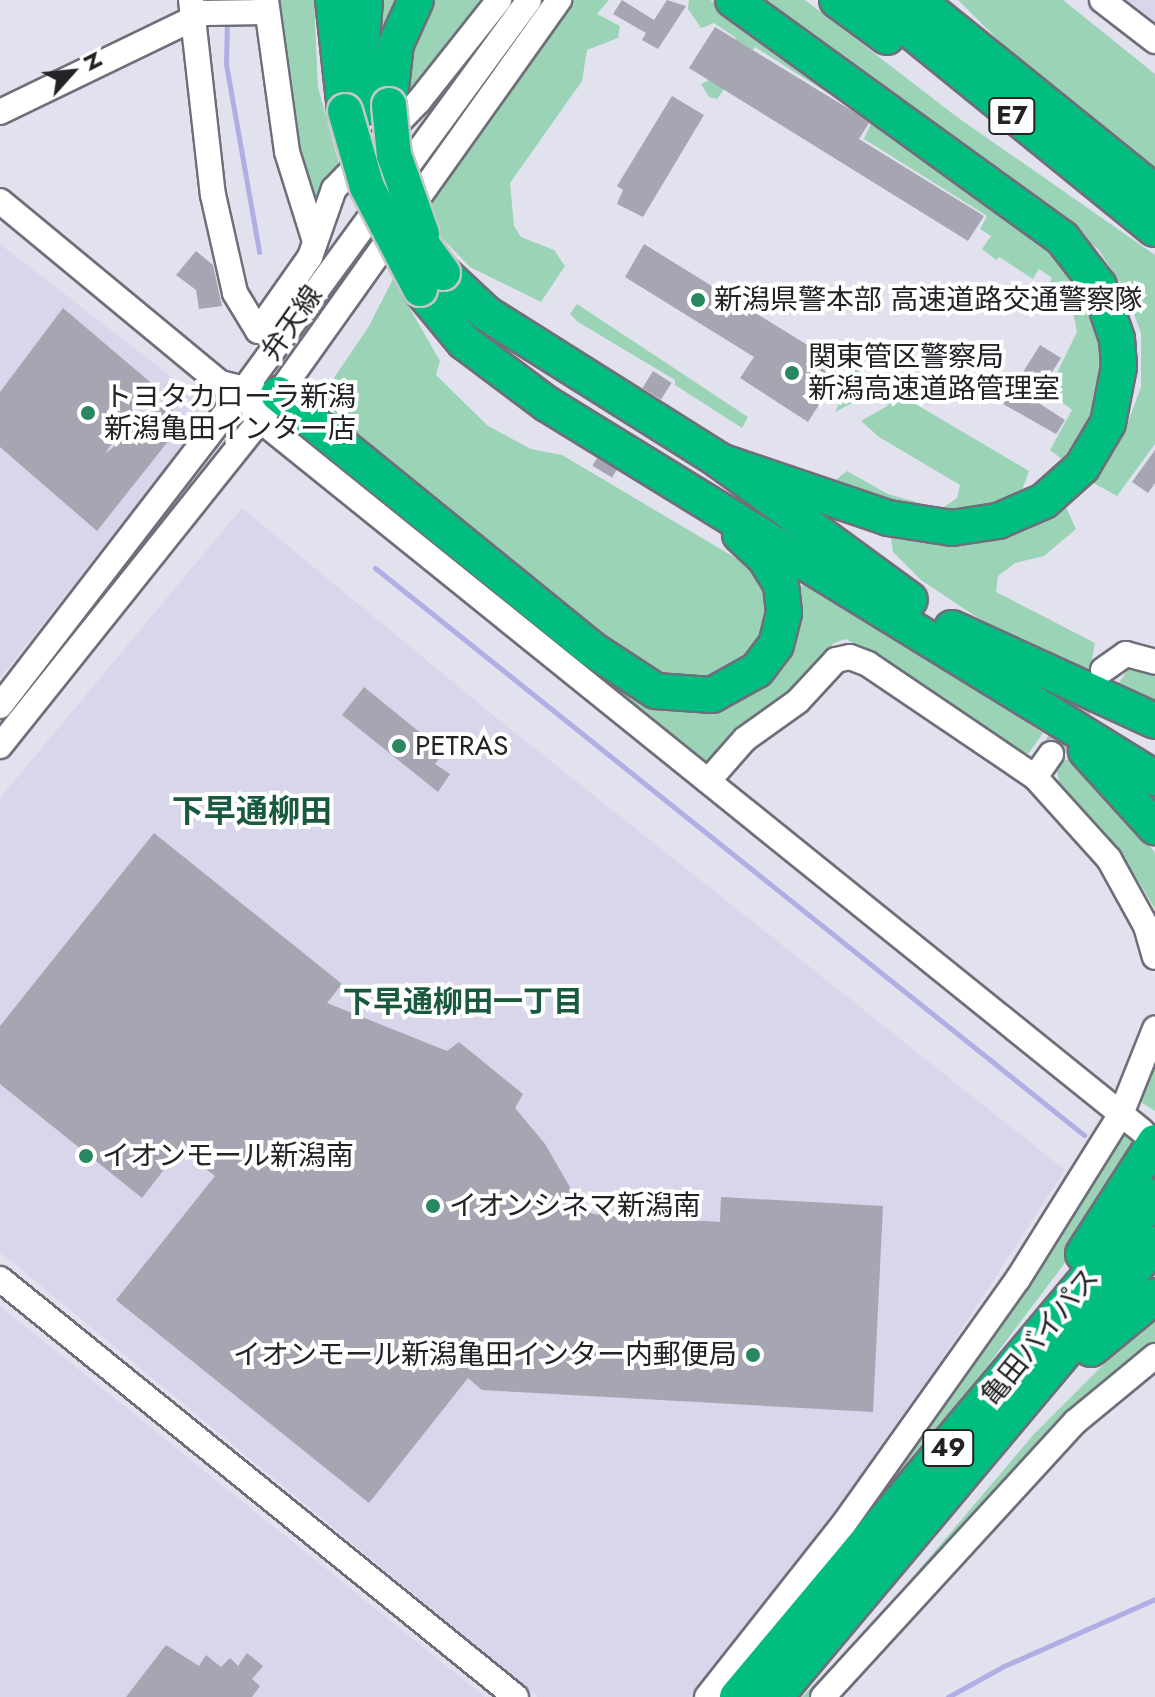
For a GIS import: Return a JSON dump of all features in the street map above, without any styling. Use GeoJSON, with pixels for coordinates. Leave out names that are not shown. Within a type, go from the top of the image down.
{"type":"FeatureCollection","features":[{"type":"Feature","properties":{"kind":"highway"},"geometry":{"type":"LineString","coordinates":[[333,0],[367,108]]}},
{"type":"Feature","properties":{"kind":"highway"},"geometry":{"type":"LineString","coordinates":[[345,0],[341,54],[367,108]]}},
{"type":"Feature","properties":{"kind":"highway"},"geometry":{"type":"LineString","coordinates":[[365,0],[361,52],[367,108],[367,187],[431,281],[441,319],[490,364],[697,498],[1155,778]]}},
{"type":"Feature","properties":{"kind":"highway"},"geometry":{"type":"LineString","coordinates":[[367,108],[416,0]]}},
{"type":"Feature","properties":{"kind":"highway"},"geometry":{"type":"LineString","coordinates":[[720,461],[900,521],[952,528],[998,521],[1044,501],[1082,467],[1108,423],[1119,367],[1117,339],[1099,286],[1062,238],[733,0]]}},
{"type":"Feature","properties":{"kind":"highway"},"geometry":{"type":"LineString","coordinates":[[837,0],[1115,199]]}},
{"type":"Feature","properties":{"kind":"highway","name":"E7"},"geometry":{"type":"LineString","coordinates":[[873,0],[1155,229]]}},
{"type":"Feature","properties":{"kind":"highway","name":"E7"},"geometry":{"type":"LineString","coordinates":[[918,0],[1155,192]]}},
{"type":"Feature","properties":{"kind":"highway"},"geometry":{"type":"LineString","coordinates":[[431,281],[720,461],[952,628],[1155,760]]}},
{"type":"Feature","properties":{"kind":"highway"},"geometry":{"type":"LineString","coordinates":[[269,407],[612,665],[656,691],[694,698],[729,688],[757,670],[776,645],[784,613],[781,584],[764,557],[697,498]]}},
{"type":"Feature","properties":{"kind":"highway"},"geometry":{"type":"LineString","coordinates":[[952,628],[1155,721]]}},
{"type":"Feature","properties":{"kind":"highway"},"geometry":{"type":"LineString","coordinates":[[991,676],[1081,746],[1155,827]]}},
{"type":"Feature","properties":{"kind":"highway"},"geometry":{"type":"LineString","coordinates":[[946,1452],[1148,1136]]}},
{"type":"Feature","properties":{"kind":"highway","name":"亀田バイパス"},"geometry":{"type":"LineString","coordinates":[[737,1697],[946,1452],[1155,1197]]}},
{"type":"Feature","properties":{"kind":"highway","name":"亀田バイパス"},"geometry":{"type":"LineString","coordinates":[[776,1696],[1155,1244]]}},
{"type":"Feature","properties":{"kind":"highway"},"geometry":{"type":"LineString","coordinates":[[776,1696],[820,1653],[1050,1389],[1155,1296]]}},
{"type":"Feature","properties":{"kind":"street"},"geometry":{"type":"LineString","coordinates":[[195,11],[213,195],[235,293],[258,331],[310,257],[314,238],[334,189],[419,101],[499,0]]}},
{"type":"Feature","properties":{"kind":"street","name":"弁天線"},"geometry":{"type":"LineString","coordinates":[[0,706],[243,391],[529,0]]}},
{"type":"Feature","properties":{"kind":"street","name":"弁天線"},"geometry":{"type":"LineString","coordinates":[[0,746],[269,407],[559,0]]}},
{"type":"Feature","properties":{"kind":"street"},"geometry":{"type":"LineString","coordinates":[[1102,0],[1155,41]]}},
{"type":"Feature","properties":{"kind":"street"},"geometry":{"type":"LineString","coordinates":[[0,112],[195,11],[261,8],[287,152],[314,238]]}},
{"type":"Feature","properties":{"kind":"street"},"geometry":{"type":"LineString","coordinates":[[0,201],[220,383],[243,391],[269,407],[708,781],[1148,1136]]}},
{"type":"Feature","properties":{"kind":"street"},"geometry":{"type":"LineString","coordinates":[[1103,670],[1126,654],[1155,662]]}},
{"type":"Feature","properties":{"kind":"street"},"geometry":{"type":"LineString","coordinates":[[708,781],[745,739],[798,701],[822,671],[850,657],[895,681],[1035,777],[1109,859],[1146,926],[1155,957]]}},
{"type":"Feature","properties":{"kind":"street"},"geometry":{"type":"LineString","coordinates":[[1035,777],[1051,754]]}},
{"type":"Feature","properties":{"kind":"street"},"geometry":{"type":"LineString","coordinates":[[707,1697],[843,1525],[1018,1279],[1121,1114],[1155,1029]]}},
{"type":"Feature","properties":{"kind":"street"},"geometry":{"type":"LineString","coordinates":[[0,1279],[516,1697]]}},
{"type":"Feature","properties":{"kind":"street"},"geometry":{"type":"LineString","coordinates":[[823,1697],[1075,1422],[1155,1356]]}},
{"type":"Feature","properties":{"kind":"shaded area"},"geometry":{"type":"Polygon","coordinates":[[[1127,0],[1155,0],[1155,21],[1127,0]]]}},
{"type":"Feature","properties":{"kind":"shaded area"},"geometry":{"type":"Polygon","coordinates":[[[0,244],[197,397],[201,423],[0,678],[0,244]]]}},
{"type":"Feature","properties":{"kind":"shaded area","name":"イオンモール新潟南"},"geometry":{"type":"Polygon","coordinates":[[[242,508],[499,720],[1065,1170],[940,1362],[778,1592],[689,1697],[538,1697],[0,1252],[0,798],[242,508]]]}},
{"type":"Feature","properties":{"kind":"shaded area"},"geometry":{"type":"Polygon","coordinates":[[[0,1306],[485,1697],[0,1697],[0,1306]]]}},
{"type":"Feature","properties":{"kind":"green space"},"geometry":{"type":"Polygon","coordinates":[[[277,0],[314,0],[318,87],[339,164],[319,201],[307,200],[300,184],[277,0]]]}},
{"type":"Feature","properties":{"kind":"green space"},"geometry":{"type":"Polygon","coordinates":[[[378,0],[402,0],[374,89],[378,0]]]}},
{"type":"Feature","properties":{"kind":"green space"},"geometry":{"type":"Polygon","coordinates":[[[429,0],[483,0],[430,76],[398,106],[400,74],[429,0]]]}},
{"type":"Feature","properties":{"kind":"green space"},"geometry":{"type":"Polygon","coordinates":[[[570,0],[609,0],[597,14],[620,26],[618,38],[587,50],[582,81],[510,183],[514,226],[521,237],[554,250],[565,266],[541,302],[470,267],[439,235],[427,209],[570,0]]]}},
{"type":"Feature","properties":{"kind":"green space"},"geometry":{"type":"Polygon","coordinates":[[[689,0],[710,0],[855,100],[989,196],[1073,271],[1102,337],[1104,389],[1077,451],[1063,460],[1050,450],[1072,410],[1048,391],[1077,332],[1073,312],[1047,289],[1052,278],[1039,269],[1033,279],[999,257],[996,260],[982,249],[991,236],[980,229],[987,216],[864,139],[872,121],[755,47],[717,99],[709,97],[701,84],[711,79],[736,38],[714,23],[701,28],[688,9],[689,0]]]}},
{"type":"Feature","properties":{"kind":"green space"},"geometry":{"type":"Polygon","coordinates":[[[750,0],[805,0],[957,117],[1155,255],[1155,444],[1117,496],[1088,480],[1128,422],[1141,387],[1141,333],[1126,292],[1098,249],[750,0]]]}},
{"type":"Feature","properties":{"kind":"green space"},"geometry":{"type":"Polygon","coordinates":[[[958,0],[1063,0],[1155,74],[1155,169],[1038,80],[958,0]]]}},
{"type":"Feature","properties":{"kind":"green space"},"geometry":{"type":"Polygon","coordinates":[[[393,279],[440,361],[436,375],[488,426],[531,449],[562,455],[756,570],[769,592],[768,620],[755,651],[718,679],[656,675],[617,654],[320,408],[321,397],[369,326],[393,279]]]}},
{"type":"Feature","properties":{"kind":"green space"},"geometry":{"type":"Polygon","coordinates":[[[577,304],[748,417],[742,428],[675,385],[675,380],[578,322],[570,314],[577,304]]]}},
{"type":"Feature","properties":{"kind":"green space"},"geometry":{"type":"Polygon","coordinates":[[[856,369],[1029,471],[1022,490],[1009,505],[977,513],[912,513],[832,483],[847,471],[888,494],[941,509],[957,498],[960,485],[879,437],[861,421],[889,405],[860,399],[835,412],[856,369]]]}},
{"type":"Feature","properties":{"kind":"green space"},"geometry":{"type":"Polygon","coordinates":[[[297,424],[630,692],[720,703],[748,696],[770,676],[797,590],[808,581],[1043,733],[1029,753],[1016,754],[941,698],[846,639],[834,643],[790,695],[706,766],[290,431],[297,424]]]}},
{"type":"Feature","properties":{"kind":"green space"},"geometry":{"type":"Polygon","coordinates":[[[1064,503],[1076,529],[1044,556],[1015,563],[998,576],[996,592],[1095,643],[1089,675],[978,618],[921,580],[893,552],[890,533],[985,541],[1064,503]]]}},
{"type":"Feature","properties":{"kind":"green space"},"geometry":{"type":"Polygon","coordinates":[[[1134,660],[1155,669],[1155,707],[1115,689],[1134,660]]]}},
{"type":"Feature","properties":{"kind":"green space"},"geometry":{"type":"Polygon","coordinates":[[[1071,759],[1123,807],[1155,853],[1155,909],[1118,847],[1059,782],[1057,771],[1064,760],[1071,759]]]}},
{"type":"Feature","properties":{"kind":"green space"},"geometry":{"type":"Polygon","coordinates":[[[1155,1061],[1155,1111],[1139,1101],[1155,1061]]]}},
{"type":"Feature","properties":{"kind":"green space"},"geometry":{"type":"Polygon","coordinates":[[[1124,1133],[1141,1144],[1083,1239],[877,1512],[857,1523],[1051,1252],[1124,1133]]]}},
{"type":"Feature","properties":{"kind":"green space"},"geometry":{"type":"Polygon","coordinates":[[[1155,1313],[1155,1346],[817,1697],[802,1697],[885,1610],[1034,1434],[1155,1313]]]}},
{"type":"Feature","properties":{"kind":"building"},"geometry":{"type":"Polygon","coordinates":[[[622,0],[654,20],[667,0],[686,6],[658,49],[642,40],[646,33],[613,14],[622,0]]]}},
{"type":"Feature","properties":{"kind":"building"},"geometry":{"type":"Polygon","coordinates":[[[715,27],[854,112],[869,123],[859,139],[984,216],[968,241],[689,68],[715,27]]]}},
{"type":"Feature","properties":{"kind":"building"},"geometry":{"type":"Polygon","coordinates":[[[672,96],[704,115],[643,217],[617,204],[623,190],[617,186],[672,96]]]}},
{"type":"Feature","properties":{"kind":"building"},"geometry":{"type":"Polygon","coordinates":[[[644,244],[843,367],[808,422],[740,378],[754,357],[625,277],[644,244]]]}},
{"type":"Feature","properties":{"kind":"building"},"geometry":{"type":"Polygon","coordinates":[[[196,251],[213,265],[222,306],[199,309],[196,290],[176,275],[196,251]]]}},
{"type":"Feature","properties":{"kind":"building","name":"トヨタカローラ新潟 新潟亀田インター店"},"geometry":{"type":"Polygon","coordinates":[[[63,308],[150,382],[105,454],[165,404],[185,420],[97,531],[0,447],[0,392],[63,308]]]}},
{"type":"Feature","properties":{"kind":"building"},"geometry":{"type":"Polygon","coordinates":[[[1040,345],[1061,358],[1034,400],[1065,420],[1056,434],[1003,404],[1040,345]]]}},
{"type":"Feature","properties":{"kind":"building"},"geometry":{"type":"Polygon","coordinates":[[[653,371],[672,383],[661,400],[642,388],[653,371]]]}},
{"type":"Feature","properties":{"kind":"building"},"geometry":{"type":"Polygon","coordinates":[[[1155,450],[1155,483],[1148,493],[1132,482],[1155,450]]]}},
{"type":"Feature","properties":{"kind":"building"},"geometry":{"type":"Polygon","coordinates":[[[597,458],[617,470],[612,478],[592,466],[597,458]]]}},
{"type":"Feature","properties":{"kind":"building"},"geometry":{"type":"Polygon","coordinates":[[[364,687],[444,752],[435,764],[450,774],[438,792],[342,715],[364,687]]]}},
{"type":"Feature","properties":{"kind":"building"},"geometry":{"type":"Polygon","coordinates":[[[154,833],[342,984],[327,1003],[447,1051],[459,1042],[523,1094],[515,1108],[545,1144],[582,1208],[593,1214],[720,1222],[721,1197],[883,1206],[873,1412],[482,1390],[468,1378],[369,1503],[116,1300],[215,1176],[180,1149],[142,1198],[0,1084],[0,1026],[154,833]]]}},
{"type":"Feature","properties":{"kind":"building"},"geometry":{"type":"Polygon","coordinates":[[[166,1645],[199,1666],[206,1655],[221,1667],[230,1658],[238,1666],[247,1653],[263,1666],[252,1679],[260,1686],[252,1697],[126,1697],[166,1645]]]}},
{"type":"Feature","properties":{"kind":"waterway"},"geometry":{"type":"LineString","coordinates":[[227,20],[226,64],[259,252]]}},
{"type":"Feature","properties":{"kind":"waterway"},"geometry":{"type":"LineString","coordinates":[[375,568],[1084,1135]]}},
{"type":"Feature","properties":{"kind":"waterway"},"geometry":{"type":"LineString","coordinates":[[948,1697],[1004,1666],[1155,1599]]}},
{"type":"Feature","properties":{"kind":"tunnel"},"geometry":{"type":"LineString","coordinates":[[1051,754],[1098,678]]}},
{"type":"Feature","properties":{"kind":"place","name":"新潟県警本部 高速道路交通警察隊"},"geometry":{"type":"Point","coordinates":[698,300]}},
{"type":"Feature","properties":{"kind":"place","name":"関東管区警察局 新潟高速道路管理室"},"geometry":{"type":"Point","coordinates":[792,373]}},
{"type":"Feature","properties":{"kind":"place","name":"トヨタカローラ新潟 新潟亀田インター店"},"geometry":{"type":"Point","coordinates":[88,413]}},
{"type":"Feature","properties":{"kind":"place","name":"PETRAS"},"geometry":{"type":"Point","coordinates":[399,746]}},
{"type":"Feature","properties":{"kind":"place","name":"イオンモール新潟南"},"geometry":{"type":"Point","coordinates":[86,1156]}},
{"type":"Feature","properties":{"kind":"place","name":"イオンシネマ新潟南"},"geometry":{"type":"Point","coordinates":[433,1206]}},
{"type":"Feature","properties":{"kind":"place","name":"イオンモール新潟亀田インター内郵便局"},"geometry":{"type":"Point","coordinates":[753,1355]}},
{"type":"Feature","properties":{"kind":"district","name":"下早通柳田"},"geometry":{"type":"Point","coordinates":[252,811]}},
{"type":"Feature","properties":{"kind":"district","name":"下早通柳田一丁目"},"geometry":{"type":"Point","coordinates":[463,1002]}}]}
